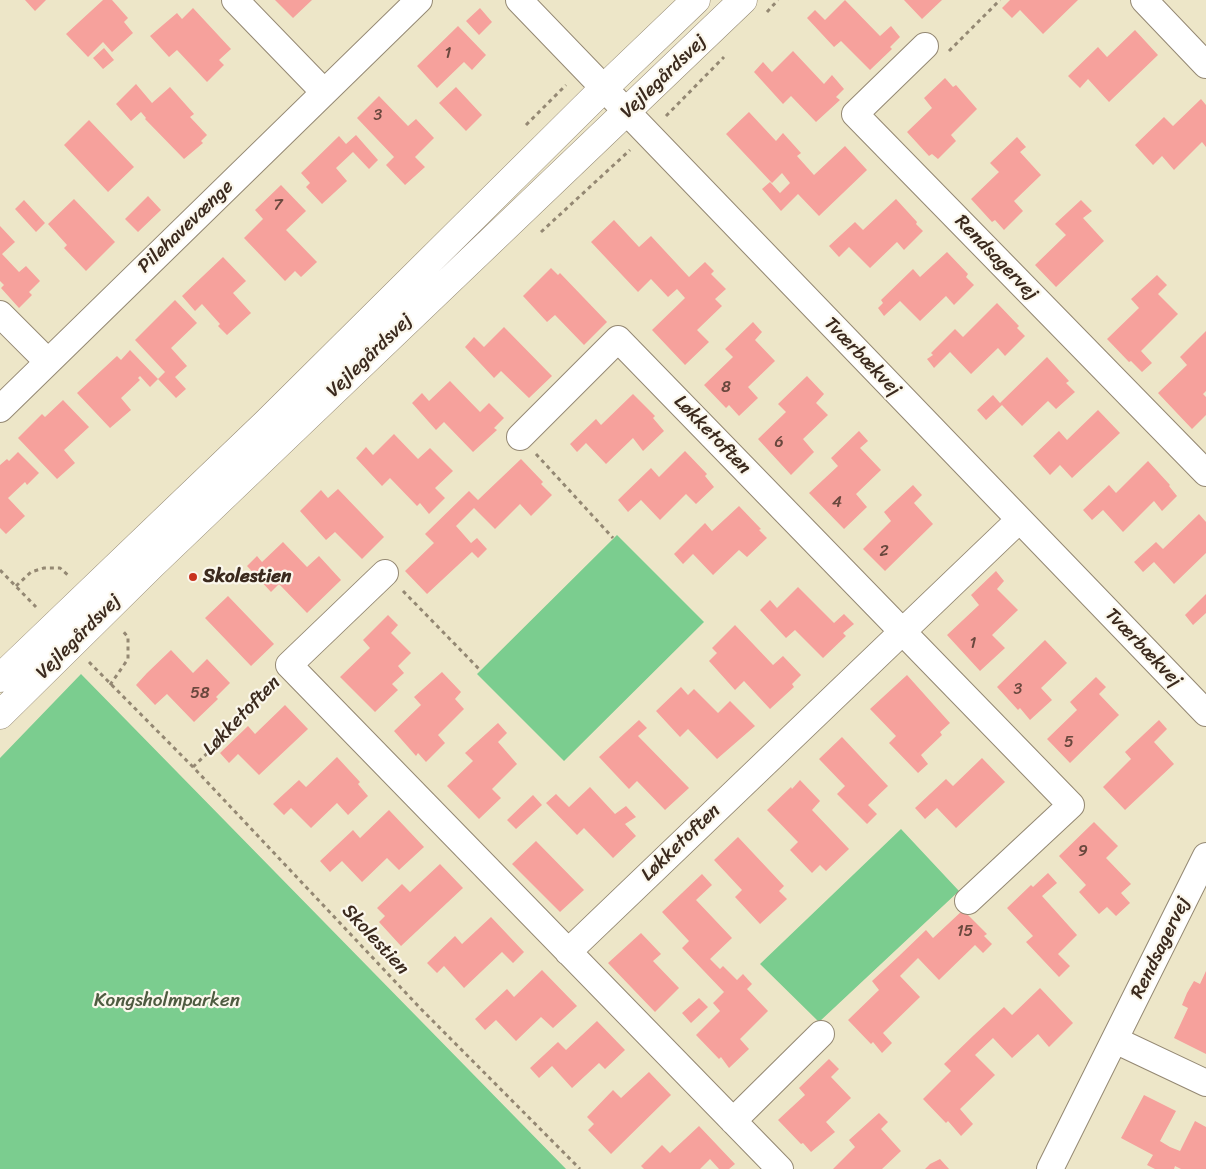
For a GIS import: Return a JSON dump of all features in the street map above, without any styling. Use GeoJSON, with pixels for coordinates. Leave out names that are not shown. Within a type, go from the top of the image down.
{"type":"FeatureCollection","features":[{"type":"Feature","properties":{"kind":"street"},"geometry":{"type":"LineString","coordinates":[[236,0],[324,92]]}},
{"type":"Feature","properties":{"kind":"street","name":"Pilehavevænge"},"geometry":{"type":"LineString","coordinates":[[0,409],[419,0]]}},
{"type":"Feature","properties":{"kind":"street","name":"Tværbækvej"},"geometry":{"type":"LineString","coordinates":[[519,0],[1206,713]]}},
{"type":"Feature","properties":{"kind":"street","name":"Vejlegårdsvej"},"geometry":{"type":"LineString","coordinates":[[0,678],[266,422],[603,89],[696,0]]}},
{"type":"Feature","properties":{"kind":"street","name":"Vejlegårdsvej"},"geometry":{"type":"LineString","coordinates":[[0,715],[106,610],[744,0]]}},
{"type":"Feature","properties":{"kind":"street"},"geometry":{"type":"LineString","coordinates":[[1144,0],[1206,65]]}},
{"type":"Feature","properties":{"kind":"street","name":"Rendsagervej"},"geometry":{"type":"LineString","coordinates":[[925,46],[855,114],[1206,473]]}},
{"type":"Feature","properties":{"kind":"street"},"geometry":{"type":"LineString","coordinates":[[0,314],[48,362]]}},
{"type":"Feature","properties":{"kind":"street","name":"Løkketoften"},"geometry":{"type":"LineString","coordinates":[[520,437],[618,339],[1071,805],[968,901]]}},
{"type":"Feature","properties":{"kind":"street","name":"Løkketoften"},"geometry":{"type":"LineString","coordinates":[[568,952],[1019,520]]}},
{"type":"Feature","properties":{"kind":"street","name":"Løkketoften"},"geometry":{"type":"LineString","coordinates":[[385,573],[289,665],[780,1169]]}},
{"type":"Feature","properties":{"kind":"street","name":"Rendsagervej"},"geometry":{"type":"LineString","coordinates":[[1050,1169],[1206,856]]}},
{"type":"Feature","properties":{"kind":"street"},"geometry":{"type":"LineString","coordinates":[[733,1121],[821,1034]]}},
{"type":"Feature","properties":{"kind":"street"},"geometry":{"type":"LineString","coordinates":[[1115,1040],[1206,1083]]}},
{"type":"Feature","properties":{"kind":"path"},"geometry":{"type":"LineString","coordinates":[[925,46],[946,54],[1000,0]]}},
{"type":"Feature","properties":{"kind":"path"},"geometry":{"type":"LineString","coordinates":[[520,437],[613,538]]}},
{"type":"Feature","properties":{"kind":"path"},"geometry":{"type":"LineString","coordinates":[[16,586],[31,572],[44,568],[60,568],[72,578]]}},
{"type":"Feature","properties":{"kind":"path"},"geometry":{"type":"LineString","coordinates":[[0,570],[37,608]]}},
{"type":"Feature","properties":{"kind":"path"},"geometry":{"type":"LineString","coordinates":[[385,573],[481,671]]}},
{"type":"Feature","properties":{"kind":"path"},"geometry":{"type":"LineString","coordinates":[[106,610],[128,637],[128,659],[110,685]]}},
{"type":"Feature","properties":{"kind":"path","name":"Skolestien"},"geometry":{"type":"LineString","coordinates":[[89,662],[193,767],[421,1009],[580,1169]]}},
{"type":"Feature","properties":{"kind":"path","name":"Løkketoften"},"geometry":{"type":"LineString","coordinates":[[193,767],[268,694],[289,665]]}},
{"type":"Feature","properties":{"kind":"green space"},"geometry":{"type":"Polygon","coordinates":[[[617,535],[704,622],[564,761],[477,674],[617,535]]]}},
{"type":"Feature","properties":{"kind":"green space","name":"Kongsholmparken"},"geometry":{"type":"Polygon","coordinates":[[[81,674],[566,1169],[0,1169],[0,758],[81,674]]]}},
{"type":"Feature","properties":{"kind":"green space"},"geometry":{"type":"Polygon","coordinates":[[[901,829],[959,891],[819,1022],[760,964],[901,829]]]}},
{"type":"Feature","properties":{"kind":"building"},"geometry":{"type":"Polygon","coordinates":[[[25,0],[46,0],[35,11],[25,0]]]}},
{"type":"Feature","properties":{"kind":"building"},"geometry":{"type":"Polygon","coordinates":[[[103,0],[112,0],[128,18],[124,22],[133,33],[112,52],[103,42],[88,57],[66,34],[103,0]]]}},
{"type":"Feature","properties":{"kind":"building"},"geometry":{"type":"Polygon","coordinates":[[[275,0],[312,0],[293,18],[275,0]]]}},
{"type":"Feature","properties":{"kind":"building"},"geometry":{"type":"Polygon","coordinates":[[[845,0],[880,36],[891,26],[900,37],[890,47],[892,49],[870,70],[841,41],[834,47],[807,18],[815,10],[825,20],[845,0]]]}},
{"type":"Feature","properties":{"kind":"building"},"geometry":{"type":"Polygon","coordinates":[[[904,0],[942,0],[922,19],[904,0]]]}},
{"type":"Feature","properties":{"kind":"building"},"geometry":{"type":"Polygon","coordinates":[[[1010,0],[1078,0],[1043,34],[1020,10],[1012,18],[1002,8],[1010,0]]]}},
{"type":"Feature","properties":{"kind":"building"},"geometry":{"type":"Polygon","coordinates":[[[193,8],[231,49],[219,60],[224,65],[207,82],[177,50],[169,57],[150,36],[177,13],[182,19],[193,8]]]}},
{"type":"Feature","properties":{"kind":"building"},"geometry":{"type":"Polygon","coordinates":[[[480,8],[492,22],[479,35],[466,21],[480,8]]]}},
{"type":"Feature","properties":{"kind":"building"},"geometry":{"type":"Polygon","coordinates":[[[458,26],[486,55],[472,70],[464,62],[437,88],[417,66],[458,26]]]}},
{"type":"Feature","properties":{"kind":"building"},"geometry":{"type":"Polygon","coordinates":[[[1135,30],[1158,55],[1109,102],[1088,79],[1080,88],[1068,76],[1098,47],[1107,57],[1135,30]]]}},
{"type":"Feature","properties":{"kind":"building"},"geometry":{"type":"Polygon","coordinates":[[[104,48],[114,60],[103,69],[93,58],[104,48]]]}},
{"type":"Feature","properties":{"kind":"building"},"geometry":{"type":"Polygon","coordinates":[[[793,51],[824,84],[832,75],[844,89],[836,97],[840,100],[816,122],[791,96],[783,104],[754,72],[763,62],[772,72],[793,51]]]}},
{"type":"Feature","properties":{"kind":"building"},"geometry":{"type":"Polygon","coordinates":[[[945,78],[953,87],[956,85],[977,109],[951,135],[956,141],[938,159],[932,154],[929,156],[907,132],[932,108],[924,98],[945,78]]]}},
{"type":"Feature","properties":{"kind":"building"},"geometry":{"type":"Polygon","coordinates":[[[136,84],[152,103],[170,87],[194,114],[190,117],[207,135],[201,141],[203,143],[184,159],[145,119],[141,112],[131,121],[116,104],[136,84]]]}},
{"type":"Feature","properties":{"kind":"building"},"geometry":{"type":"Polygon","coordinates":[[[456,87],[482,115],[466,131],[439,103],[456,87]]]}},
{"type":"Feature","properties":{"kind":"building"},"geometry":{"type":"Polygon","coordinates":[[[379,96],[408,126],[416,119],[434,138],[415,157],[425,167],[405,185],[386,165],[394,157],[357,118],[379,96]]]}},
{"type":"Feature","properties":{"kind":"building"},"geometry":{"type":"Polygon","coordinates":[[[1201,99],[1206,105],[1206,147],[1202,142],[1174,170],[1162,156],[1153,165],[1135,145],[1164,117],[1173,126],[1201,99]]]}},
{"type":"Feature","properties":{"kind":"building"},"geometry":{"type":"Polygon","coordinates":[[[749,112],[776,141],[783,133],[801,153],[797,156],[814,175],[845,146],[867,170],[819,216],[798,194],[781,211],[762,189],[770,182],[780,193],[790,183],[782,173],[772,183],[726,134],[749,112]]]}},
{"type":"Feature","properties":{"kind":"building"},"geometry":{"type":"Polygon","coordinates":[[[89,120],[134,167],[108,192],[64,145],[89,120]]]}},
{"type":"Feature","properties":{"kind":"building"},"geometry":{"type":"Polygon","coordinates":[[[356,135],[378,160],[369,169],[353,152],[336,168],[347,181],[322,204],[306,187],[310,183],[301,173],[339,136],[346,144],[356,135]]]}},
{"type":"Feature","properties":{"kind":"building"},"geometry":{"type":"Polygon","coordinates":[[[1017,137],[1026,147],[1020,152],[1041,175],[1014,201],[1023,211],[1004,230],[995,220],[992,222],[971,199],[999,172],[990,163],[1017,137]]]}},
{"type":"Feature","properties":{"kind":"building"},"geometry":{"type":"Polygon","coordinates":[[[281,185],[306,211],[286,230],[317,262],[301,277],[295,271],[285,281],[244,238],[263,219],[255,210],[281,185]]]}},
{"type":"Feature","properties":{"kind":"building"},"geometry":{"type":"Polygon","coordinates":[[[148,196],[161,210],[138,232],[125,219],[148,196]]]}},
{"type":"Feature","properties":{"kind":"building"},"geometry":{"type":"Polygon","coordinates":[[[74,199],[115,242],[86,271],[64,248],[67,245],[48,224],[74,199]]]}},
{"type":"Feature","properties":{"kind":"building"},"geometry":{"type":"Polygon","coordinates":[[[896,199],[923,231],[904,250],[897,242],[870,268],[849,247],[839,257],[829,246],[855,222],[863,230],[896,199]]]}},
{"type":"Feature","properties":{"kind":"building"},"geometry":{"type":"Polygon","coordinates":[[[24,200],[45,223],[36,232],[15,209],[24,200]]]}},
{"type":"Feature","properties":{"kind":"building"},"geometry":{"type":"Polygon","coordinates":[[[1081,200],[1092,211],[1083,218],[1104,241],[1056,287],[1035,265],[1066,235],[1055,224],[1081,200]]]}},
{"type":"Feature","properties":{"kind":"building"},"geometry":{"type":"Polygon","coordinates":[[[614,220],[639,247],[651,236],[689,277],[705,262],[714,271],[711,274],[726,289],[715,299],[722,306],[697,330],[709,342],[685,365],[652,330],[685,298],[677,289],[668,297],[651,279],[638,292],[591,242],[614,220]]]}},
{"type":"Feature","properties":{"kind":"building"},"geometry":{"type":"Polygon","coordinates":[[[0,226],[15,242],[2,254],[19,272],[26,266],[40,281],[29,292],[32,295],[19,308],[1,288],[4,285],[0,281],[0,226]]]}},
{"type":"Feature","properties":{"kind":"building"},"geometry":{"type":"Polygon","coordinates":[[[947,252],[968,274],[966,277],[974,285],[954,305],[946,296],[920,321],[900,301],[884,316],[878,308],[883,303],[881,300],[913,269],[920,277],[947,252]]]}},
{"type":"Feature","properties":{"kind":"building"},"geometry":{"type":"Polygon","coordinates":[[[223,257],[246,281],[233,293],[251,313],[227,335],[202,304],[195,311],[182,296],[223,257]]]}},
{"type":"Feature","properties":{"kind":"building"},"geometry":{"type":"Polygon","coordinates":[[[551,268],[558,275],[560,273],[607,322],[584,345],[555,315],[547,322],[523,296],[551,268]]]}},
{"type":"Feature","properties":{"kind":"building"},"geometry":{"type":"Polygon","coordinates":[[[1157,275],[1167,285],[1158,294],[1178,314],[1141,351],[1152,363],[1142,372],[1131,361],[1129,362],[1107,339],[1139,308],[1131,299],[1157,275]]]}},
{"type":"Feature","properties":{"kind":"building"},"geometry":{"type":"Polygon","coordinates":[[[175,300],[197,323],[171,348],[187,366],[175,377],[186,389],[176,398],[158,379],[165,372],[135,340],[175,300]]]}},
{"type":"Feature","properties":{"kind":"building"},"geometry":{"type":"Polygon","coordinates":[[[997,303],[1019,326],[1017,328],[1025,336],[1005,356],[998,348],[971,374],[950,352],[934,368],[927,359],[933,355],[931,353],[955,329],[963,337],[997,303]]]}},
{"type":"Feature","properties":{"kind":"building"},"geometry":{"type":"Polygon","coordinates":[[[753,322],[762,332],[755,340],[775,361],[748,387],[758,398],[739,416],[729,405],[726,408],[704,385],[733,357],[725,349],[753,322]]]}},
{"type":"Feature","properties":{"kind":"building"},"geometry":{"type":"Polygon","coordinates":[[[504,327],[552,376],[529,398],[501,371],[494,378],[465,347],[474,337],[484,347],[504,327]]]}},
{"type":"Feature","properties":{"kind":"building"},"geometry":{"type":"Polygon","coordinates":[[[1206,331],[1206,391],[1203,394],[1206,397],[1206,415],[1192,429],[1158,393],[1187,365],[1180,357],[1206,331]]]}},
{"type":"Feature","properties":{"kind":"building"},"geometry":{"type":"Polygon","coordinates":[[[130,350],[158,379],[150,387],[140,376],[138,378],[140,380],[121,398],[131,410],[110,428],[77,393],[117,356],[121,360],[130,350]]]}},
{"type":"Feature","properties":{"kind":"building"},"geometry":{"type":"Polygon","coordinates":[[[1047,357],[1069,381],[1066,383],[1075,392],[1056,409],[1048,401],[1022,426],[1002,405],[986,420],[977,410],[993,395],[1000,403],[1047,357]]]}},
{"type":"Feature","properties":{"kind":"building"},"geometry":{"type":"Polygon","coordinates":[[[807,376],[824,394],[816,403],[828,415],[803,439],[814,452],[791,475],[758,439],[786,412],[778,404],[807,376]]]}},
{"type":"Feature","properties":{"kind":"building"},"geometry":{"type":"Polygon","coordinates":[[[450,381],[480,412],[489,403],[504,418],[494,428],[497,430],[473,452],[444,422],[436,430],[412,403],[422,393],[429,401],[450,381]]]}},
{"type":"Feature","properties":{"kind":"building"},"geometry":{"type":"Polygon","coordinates":[[[633,394],[655,416],[653,418],[664,431],[643,451],[633,438],[606,464],[586,443],[577,452],[570,444],[596,419],[601,425],[633,394]]]}},
{"type":"Feature","properties":{"kind":"building"},"geometry":{"type":"Polygon","coordinates":[[[63,400],[89,427],[64,450],[75,463],[57,479],[18,438],[42,414],[45,417],[63,400]]]}},
{"type":"Feature","properties":{"kind":"building"},"geometry":{"type":"Polygon","coordinates":[[[1098,410],[1120,433],[1072,478],[1060,465],[1050,475],[1033,456],[1059,431],[1067,440],[1098,410]]]}},
{"type":"Feature","properties":{"kind":"building"},"geometry":{"type":"Polygon","coordinates":[[[859,431],[868,441],[860,448],[881,470],[856,494],[867,507],[844,529],[809,493],[838,466],[831,458],[859,431]]]}},
{"type":"Feature","properties":{"kind":"building"},"geometry":{"type":"Polygon","coordinates":[[[394,434],[418,459],[430,448],[453,471],[435,488],[445,498],[429,514],[420,503],[417,506],[390,478],[382,486],[356,458],[366,447],[373,455],[394,434]]]}},
{"type":"Feature","properties":{"kind":"building"},"geometry":{"type":"Polygon","coordinates":[[[685,451],[707,474],[705,476],[714,487],[696,504],[686,494],[660,520],[641,500],[628,512],[618,500],[651,468],[659,477],[685,451]]]}},
{"type":"Feature","properties":{"kind":"building"},"geometry":{"type":"Polygon","coordinates":[[[18,452],[39,473],[27,485],[25,482],[8,498],[25,516],[6,534],[0,528],[0,465],[7,459],[9,461],[18,452]]]}},
{"type":"Feature","properties":{"kind":"building"},"geometry":{"type":"Polygon","coordinates":[[[521,459],[543,482],[541,484],[552,495],[531,516],[520,504],[495,529],[474,508],[456,526],[471,543],[477,538],[487,549],[478,558],[472,552],[427,594],[405,571],[434,543],[425,534],[469,491],[478,500],[521,459]]]}},
{"type":"Feature","properties":{"kind":"building"},"geometry":{"type":"Polygon","coordinates":[[[1148,461],[1170,485],[1177,496],[1162,511],[1154,501],[1123,532],[1103,510],[1092,520],[1083,510],[1109,485],[1116,493],[1148,461]]]}},
{"type":"Feature","properties":{"kind":"building"},"geometry":{"type":"Polygon","coordinates":[[[913,485],[922,495],[914,503],[933,524],[885,571],[863,549],[891,521],[884,512],[913,485]]]}},
{"type":"Feature","properties":{"kind":"building"},"geometry":{"type":"Polygon","coordinates":[[[338,489],[384,537],[362,559],[335,532],[326,540],[300,511],[321,490],[328,498],[338,489]]]}},
{"type":"Feature","properties":{"kind":"building"},"geometry":{"type":"Polygon","coordinates":[[[739,506],[767,538],[747,557],[739,550],[713,575],[693,554],[683,564],[674,554],[705,523],[712,531],[739,506]]]}},
{"type":"Feature","properties":{"kind":"building"},"geometry":{"type":"Polygon","coordinates":[[[1199,514],[1206,522],[1206,553],[1174,584],[1154,562],[1143,572],[1134,562],[1156,542],[1163,549],[1199,514]]]}},
{"type":"Feature","properties":{"kind":"building"},"geometry":{"type":"Polygon","coordinates":[[[283,542],[307,567],[319,556],[341,580],[307,613],[279,584],[271,592],[247,566],[257,556],[262,562],[283,542]]]}},
{"type":"Feature","properties":{"kind":"building"},"geometry":{"type":"Polygon","coordinates":[[[996,571],[1004,581],[997,589],[1018,610],[992,635],[1005,648],[980,671],[947,635],[979,605],[971,595],[996,571]]]}},
{"type":"Feature","properties":{"kind":"building"},"geometry":{"type":"Polygon","coordinates":[[[798,587],[834,623],[844,614],[854,624],[843,633],[846,636],[823,658],[795,630],[786,638],[760,610],[770,600],[777,608],[798,587]]]}},
{"type":"Feature","properties":{"kind":"building"},"geometry":{"type":"Polygon","coordinates":[[[1206,594],[1206,613],[1193,625],[1185,615],[1206,594]]]}},
{"type":"Feature","properties":{"kind":"building"},"geometry":{"type":"Polygon","coordinates":[[[228,596],[274,644],[251,666],[205,618],[228,596]]]}},
{"type":"Feature","properties":{"kind":"building"},"geometry":{"type":"Polygon","coordinates":[[[388,615],[398,625],[391,633],[411,653],[398,666],[404,673],[392,684],[398,690],[375,712],[340,677],[370,648],[363,640],[388,615]]]}},
{"type":"Feature","properties":{"kind":"building"},"geometry":{"type":"Polygon","coordinates":[[[735,625],[773,665],[783,656],[801,675],[792,684],[794,687],[770,709],[744,681],[735,690],[709,661],[717,653],[712,648],[735,625]]]}},
{"type":"Feature","properties":{"kind":"building"},"geometry":{"type":"Polygon","coordinates":[[[1045,640],[1067,663],[1041,688],[1052,700],[1030,720],[997,687],[1045,640]]]}},
{"type":"Feature","properties":{"kind":"building"},"geometry":{"type":"Polygon","coordinates":[[[171,650],[193,673],[207,659],[230,683],[216,697],[218,699],[194,722],[167,694],[155,705],[136,685],[171,650]]]}},
{"type":"Feature","properties":{"kind":"building"},"geometry":{"type":"Polygon","coordinates":[[[442,672],[461,692],[455,699],[464,709],[438,735],[445,743],[426,762],[418,753],[416,756],[394,731],[421,705],[414,697],[442,672]]]}},
{"type":"Feature","properties":{"kind":"building"},"geometry":{"type":"Polygon","coordinates":[[[907,675],[950,723],[940,732],[942,735],[921,755],[928,764],[918,773],[889,743],[896,736],[870,709],[907,675]]]}},
{"type":"Feature","properties":{"kind":"building"},"geometry":{"type":"Polygon","coordinates":[[[1096,677],[1106,687],[1099,694],[1119,715],[1070,763],[1047,739],[1077,710],[1070,702],[1096,677]]]}},
{"type":"Feature","properties":{"kind":"building"},"geometry":{"type":"Polygon","coordinates":[[[681,687],[688,695],[694,689],[718,713],[730,701],[755,726],[717,759],[688,729],[680,737],[656,711],[681,687]]]}},
{"type":"Feature","properties":{"kind":"building"},"geometry":{"type":"Polygon","coordinates":[[[285,705],[308,729],[259,775],[238,754],[229,763],[220,753],[248,726],[255,734],[285,705]]]}},
{"type":"Feature","properties":{"kind":"building"},"geometry":{"type":"Polygon","coordinates":[[[639,720],[647,728],[638,736],[689,788],[665,810],[637,781],[629,789],[599,757],[639,720]]]}},
{"type":"Feature","properties":{"kind":"building"},"geometry":{"type":"Polygon","coordinates":[[[1159,720],[1167,729],[1154,742],[1174,764],[1125,810],[1103,787],[1131,759],[1125,752],[1159,720]]]}},
{"type":"Feature","properties":{"kind":"building"},"geometry":{"type":"Polygon","coordinates":[[[498,723],[507,733],[498,742],[517,764],[492,789],[501,798],[479,819],[447,786],[473,761],[465,753],[498,723]]]}},
{"type":"Feature","properties":{"kind":"building"},"geometry":{"type":"Polygon","coordinates":[[[842,737],[888,786],[868,805],[877,814],[867,824],[837,794],[845,786],[819,759],[842,737]]]}},
{"type":"Feature","properties":{"kind":"building"},"geometry":{"type":"Polygon","coordinates":[[[337,757],[360,782],[358,784],[368,796],[348,815],[337,803],[311,828],[291,808],[284,815],[273,804],[299,780],[306,787],[337,757]]]}},
{"type":"Feature","properties":{"kind":"building"},"geometry":{"type":"Polygon","coordinates":[[[982,758],[1005,782],[956,828],[937,808],[925,819],[915,808],[946,779],[953,786],[982,758]]]}},
{"type":"Feature","properties":{"kind":"building"},"geometry":{"type":"Polygon","coordinates":[[[800,780],[820,801],[812,810],[849,849],[826,871],[820,865],[812,873],[790,850],[798,842],[767,810],[800,780]]]}},
{"type":"Feature","properties":{"kind":"building"},"geometry":{"type":"Polygon","coordinates":[[[590,787],[615,814],[626,806],[636,817],[625,824],[636,836],[613,858],[584,828],[577,835],[546,803],[556,794],[569,807],[590,787]]]}},
{"type":"Feature","properties":{"kind":"building"},"geometry":{"type":"Polygon","coordinates":[[[533,795],[542,805],[516,829],[507,820],[533,795]]]}},
{"type":"Feature","properties":{"kind":"building"},"geometry":{"type":"Polygon","coordinates":[[[389,810],[424,847],[399,870],[387,858],[362,882],[342,861],[330,872],[320,861],[353,830],[360,838],[389,810]]]}},
{"type":"Feature","properties":{"kind":"building"},"geometry":{"type":"Polygon","coordinates":[[[1094,822],[1118,846],[1106,858],[1131,884],[1121,893],[1130,903],[1116,916],[1107,907],[1099,914],[1079,892],[1086,885],[1059,856],[1094,822]]]}},
{"type":"Feature","properties":{"kind":"building"},"geometry":{"type":"Polygon","coordinates":[[[738,837],[784,886],[779,891],[787,899],[760,924],[735,897],[742,890],[714,860],[738,837]]]}},
{"type":"Feature","properties":{"kind":"building"},"geometry":{"type":"Polygon","coordinates":[[[536,841],[584,890],[560,912],[512,864],[536,841]]]}},
{"type":"Feature","properties":{"kind":"building"},"geometry":{"type":"Polygon","coordinates":[[[440,864],[463,888],[401,946],[379,922],[385,916],[377,908],[402,884],[410,892],[440,864]]]}},
{"type":"Feature","properties":{"kind":"building"},"geometry":{"type":"Polygon","coordinates":[[[1048,873],[1057,883],[1042,896],[1077,935],[1058,954],[1070,966],[1059,977],[1026,942],[1033,936],[1007,908],[1031,885],[1033,887],[1048,873]]]}},
{"type":"Feature","properties":{"kind":"building"},"geometry":{"type":"Polygon","coordinates":[[[702,874],[712,885],[696,900],[732,938],[710,959],[720,969],[723,966],[737,980],[743,974],[752,984],[747,989],[768,1011],[740,1039],[749,1049],[729,1068],[721,1057],[719,1059],[696,1035],[720,1011],[713,1003],[724,992],[682,948],[689,941],[662,912],[702,874]]]}},
{"type":"Feature","properties":{"kind":"building"},"geometry":{"type":"Polygon","coordinates":[[[963,910],[987,934],[984,936],[992,944],[983,953],[975,945],[939,980],[918,958],[900,976],[920,997],[883,1033],[892,1043],[882,1053],[873,1042],[871,1044],[848,1020],[879,990],[872,981],[926,930],[933,938],[963,910]]]}},
{"type":"Feature","properties":{"kind":"building"},"geometry":{"type":"Polygon","coordinates":[[[491,917],[524,952],[513,963],[502,952],[464,988],[444,966],[437,973],[427,963],[455,936],[462,944],[491,917]]]}},
{"type":"Feature","properties":{"kind":"building"},"geometry":{"type":"Polygon","coordinates":[[[641,933],[661,954],[653,961],[679,988],[655,1012],[608,963],[641,933]]]}},
{"type":"Feature","properties":{"kind":"building"},"geometry":{"type":"Polygon","coordinates":[[[542,970],[577,1006],[553,1028],[541,1017],[516,1041],[496,1020],[485,1030],[475,1019],[507,989],[514,997],[542,970]]]}},
{"type":"Feature","properties":{"kind":"building"},"geometry":{"type":"Polygon","coordinates":[[[1206,971],[1206,1054],[1174,1038],[1188,1008],[1182,1005],[1187,993],[1194,981],[1200,984],[1206,971]]]}},
{"type":"Feature","properties":{"kind":"building"},"geometry":{"type":"Polygon","coordinates":[[[1040,988],[1073,1023],[1049,1047],[1038,1034],[1012,1058],[993,1038],[975,1055],[995,1075],[960,1109],[973,1124],[961,1136],[948,1121],[946,1123],[923,1099],[951,1071],[944,1064],[974,1035],[1004,1007],[1012,1015],[1040,988]]]}},
{"type":"Feature","properties":{"kind":"building"},"geometry":{"type":"Polygon","coordinates":[[[699,998],[708,1007],[691,1023],[682,1013],[699,998]]]}},
{"type":"Feature","properties":{"kind":"building"},"geometry":{"type":"Polygon","coordinates":[[[597,1021],[625,1050],[605,1069],[599,1063],[572,1088],[552,1066],[539,1078],[530,1068],[558,1042],[566,1050],[597,1021]]]}},
{"type":"Feature","properties":{"kind":"building"},"geometry":{"type":"Polygon","coordinates":[[[829,1059],[839,1069],[831,1077],[851,1098],[826,1122],[835,1132],[811,1152],[778,1120],[805,1095],[799,1088],[829,1059]]]}},
{"type":"Feature","properties":{"kind":"building"},"geometry":{"type":"Polygon","coordinates":[[[649,1072],[671,1095],[611,1154],[588,1130],[594,1124],[587,1117],[613,1090],[621,1098],[649,1072]]]}},
{"type":"Feature","properties":{"kind":"building"},"geometry":{"type":"Polygon","coordinates":[[[1144,1095],[1176,1111],[1160,1141],[1170,1147],[1180,1151],[1195,1121],[1206,1127],[1206,1169],[1181,1169],[1175,1166],[1174,1169],[1155,1169],[1147,1165],[1153,1155],[1121,1138],[1144,1095]]]}},
{"type":"Feature","properties":{"kind":"building"},"geometry":{"type":"Polygon","coordinates":[[[879,1113],[888,1122],[881,1129],[901,1151],[882,1169],[833,1169],[855,1147],[849,1140],[879,1113]]]}},
{"type":"Feature","properties":{"kind":"building"},"geometry":{"type":"Polygon","coordinates":[[[699,1126],[735,1164],[729,1169],[719,1169],[710,1159],[700,1169],[644,1169],[641,1166],[662,1145],[670,1153],[699,1126]]]}},
{"type":"Feature","properties":{"kind":"building"},"geometry":{"type":"Polygon","coordinates":[[[940,1159],[949,1169],[925,1169],[930,1164],[940,1159]]]}},
{"type":"Feature","properties":{"kind":"place","name":"Skolestien"},"geometry":{"type":"Point","coordinates":[193,577]}}]}
